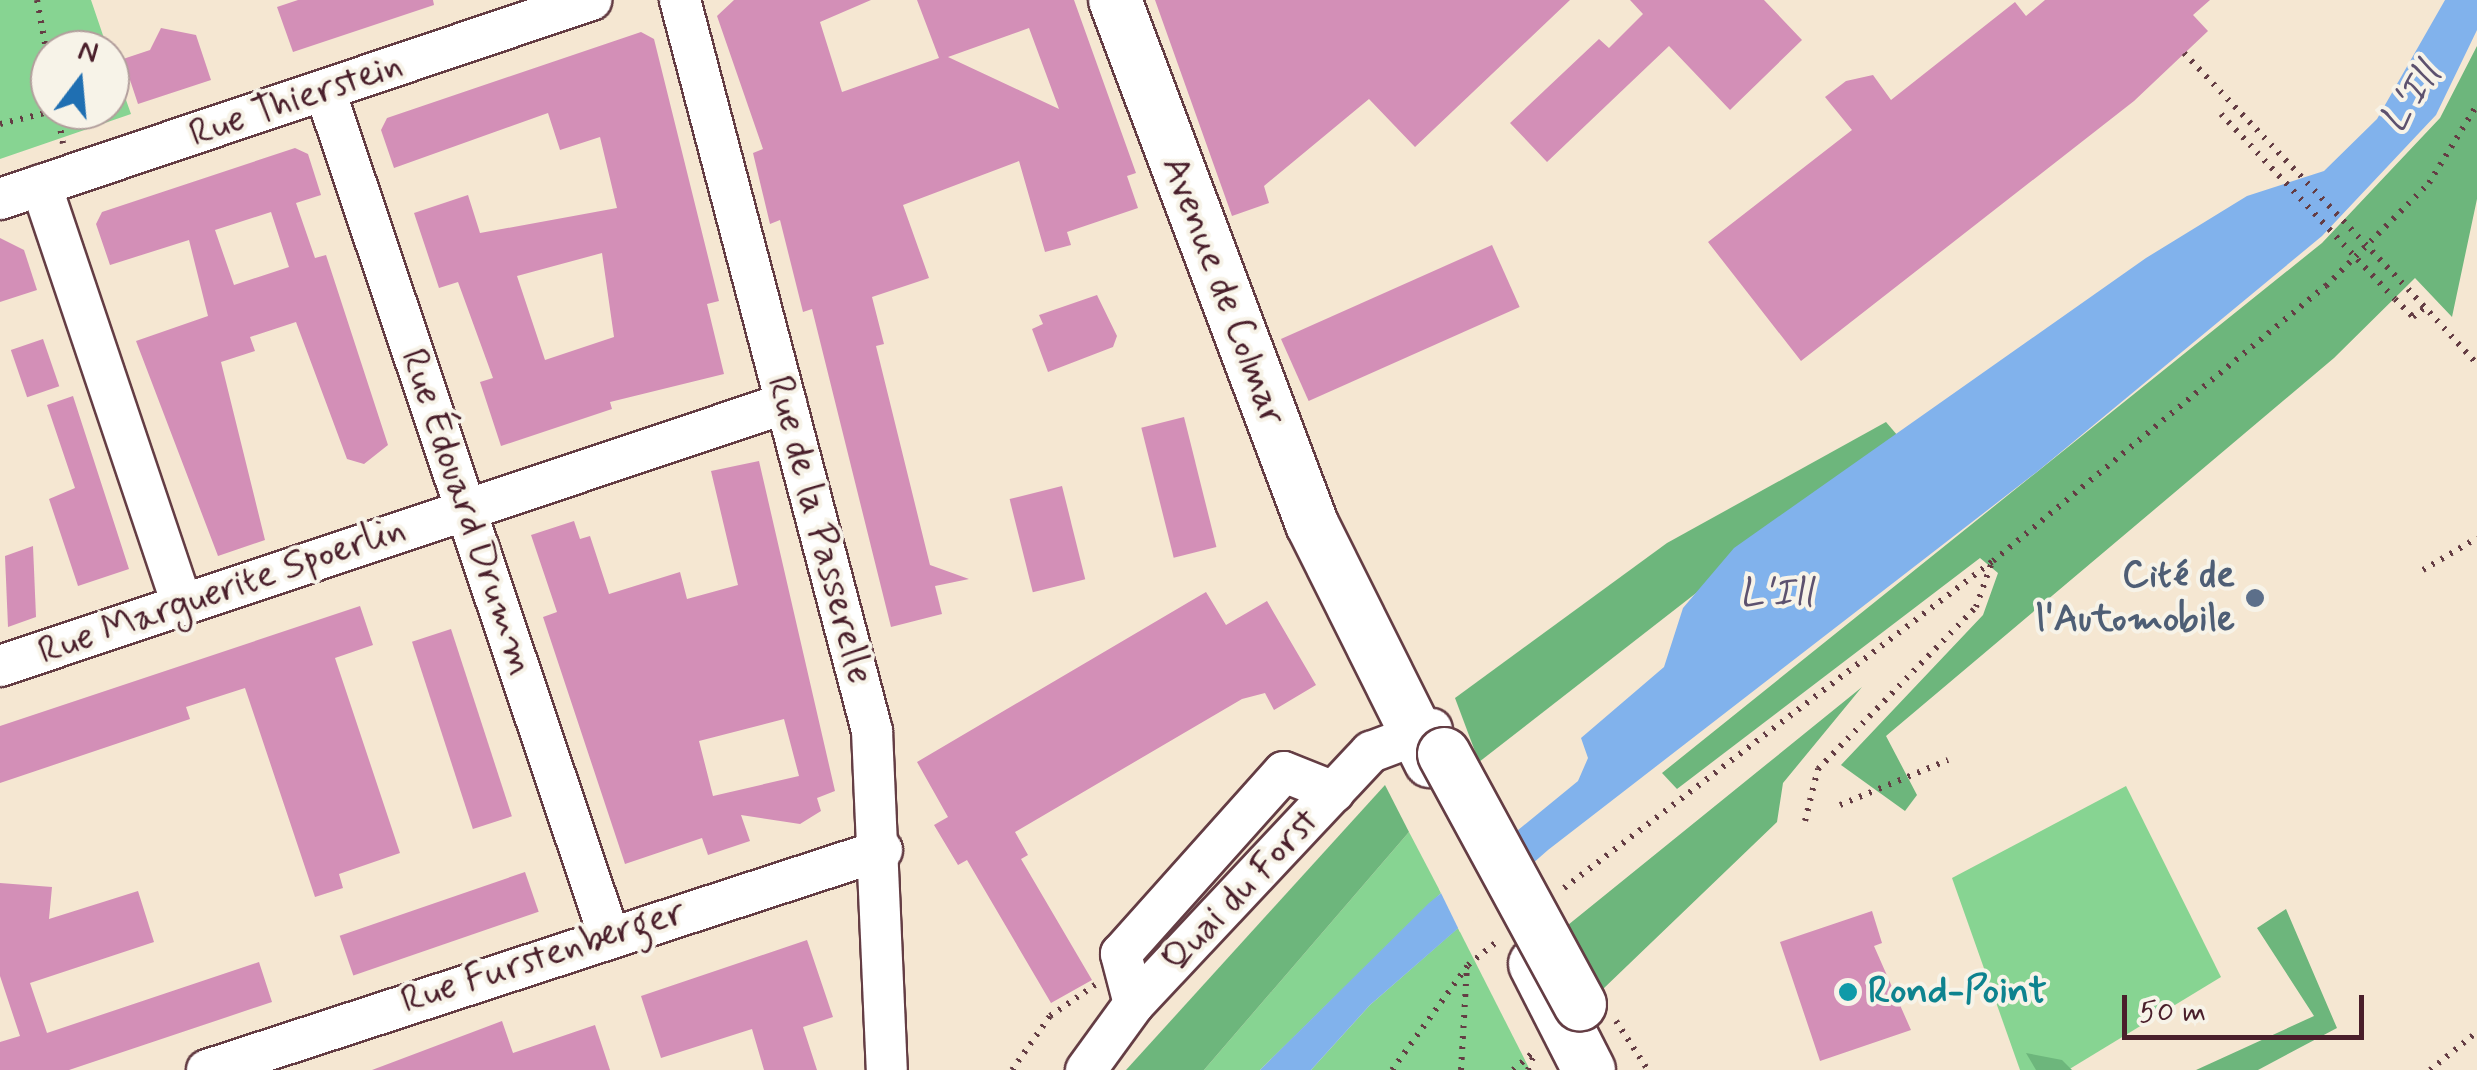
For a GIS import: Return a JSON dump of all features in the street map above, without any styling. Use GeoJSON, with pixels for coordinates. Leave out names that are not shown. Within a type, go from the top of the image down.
{"type":"FeatureCollection","features":[{"type":"Feature","properties":{"kind":"main road","name":"Avenue de Colmar"},"geometry":{"type":"LineString","coordinates":[[1114,0],[1225,304],[1339,578],[1430,744],[1571,1020],[1589,1070]]}},
{"type":"Feature","properties":{"kind":"main road","name":"Avenue de Colmar"},"geometry":{"type":"LineString","coordinates":[[1430,744],[1516,936],[1571,1020],[1616,1070]]}},
{"type":"Feature","properties":{"kind":"street","name":"Rue Thierstein"},"geometry":{"type":"LineString","coordinates":[[0,199],[591,0]]}},
{"type":"Feature","properties":{"kind":"street","name":"Rue de la Passerelle"},"geometry":{"type":"LineString","coordinates":[[680,0],[872,731],[882,850],[887,1070]]}},
{"type":"Feature","properties":{"kind":"street","name":"Rue Édouard Drumm"},"geometry":{"type":"LineString","coordinates":[[324,91],[608,933]]}},
{"type":"Feature","properties":{"kind":"street"},"geometry":{"type":"LineString","coordinates":[[41,185],[182,604]]}},
{"type":"Feature","properties":{"kind":"street","name":"Rue Marguerite Spoerlin"},"geometry":{"type":"LineString","coordinates":[[0,666],[786,403]]}},
{"type":"Feature","properties":{"kind":"street","name":"Quai du Forst"},"geometry":{"type":"LineString","coordinates":[[1086,1070],[1134,1004],[1370,752],[1430,744]]}},
{"type":"Feature","properties":{"kind":"street"},"geometry":{"type":"LineString","coordinates":[[1134,1004],[1122,954],[1284,772],[1334,792]]}},
{"type":"Feature","properties":{"kind":"street","name":"Rue Furstenberger"},"geometry":{"type":"LineString","coordinates":[[207,1070],[608,933],[882,850]]}},
{"type":"Feature","properties":{"kind":"path"},"geometry":{"type":"LineString","coordinates":[[37,0],[43,30]]}},
{"type":"Feature","properties":{"kind":"path"},"geometry":{"type":"LineString","coordinates":[[2184,53],[2477,364]]}},
{"type":"Feature","properties":{"kind":"path"},"geometry":{"type":"LineString","coordinates":[[1551,898],[1992,560],[2326,286],[2429,182],[2477,105]]}},
{"type":"Feature","properties":{"kind":"path"},"geometry":{"type":"LineString","coordinates":[[2221,114],[2412,317],[2424,308]]}},
{"type":"Feature","properties":{"kind":"path"},"geometry":{"type":"LineString","coordinates":[[0,124],[30,117]]}},
{"type":"Feature","properties":{"kind":"path"},"geometry":{"type":"LineString","coordinates":[[2423,570],[2477,538]]}},
{"type":"Feature","properties":{"kind":"path"},"geometry":{"type":"LineString","coordinates":[[1805,822],[1818,769],[1976,607],[1992,560]]}},
{"type":"Feature","properties":{"kind":"path"},"geometry":{"type":"LineString","coordinates":[[1840,805],[1948,760]]}},
{"type":"Feature","properties":{"kind":"path"},"geometry":{"type":"LineString","coordinates":[[1392,1070],[1468,965],[1516,936]]}},
{"type":"Feature","properties":{"kind":"path"},"geometry":{"type":"LineString","coordinates":[[1012,1070],[1050,1016],[1122,954]]}},
{"type":"Feature","properties":{"kind":"path"},"geometry":{"type":"LineString","coordinates":[[1461,1070],[1468,965]]}},
{"type":"Feature","properties":{"kind":"path"},"geometry":{"type":"LineString","coordinates":[[1513,1070],[1571,1020]]}},
{"type":"Feature","properties":{"kind":"path"},"geometry":{"type":"LineString","coordinates":[[1528,1070],[1571,1020]]}},
{"type":"Feature","properties":{"kind":"path"},"geometry":{"type":"LineString","coordinates":[[1571,1020],[1648,1070]]}},
{"type":"Feature","properties":{"kind":"path"},"geometry":{"type":"LineString","coordinates":[[2430,1070],[2477,1032]]}},
{"type":"Feature","properties":{"kind":"green space"},"geometry":{"type":"Polygon","coordinates":[[[0,0],[91,0],[101,30],[30,30],[30,130],[84,130],[0,159],[0,0]]]}},
{"type":"Feature","properties":{"kind":"green space"},"geometry":{"type":"Polygon","coordinates":[[[2477,46],[2477,199],[2452,317],[2415,278],[2334,358],[1886,736],[1917,795],[1905,811],[1841,765],[1983,615],[1998,573],[1980,558],[1677,789],[1662,773],[2322,243],[2440,118],[2477,46]]]}},
{"type":"Feature","properties":{"kind":"green space"},"geometry":{"type":"Polygon","coordinates":[[[1886,422],[1898,436],[1479,762],[1455,698],[1667,543],[1886,422]]]}},
{"type":"Feature","properties":{"kind":"green space"},"geometry":{"type":"Polygon","coordinates":[[[1862,687],[1783,783],[1777,822],[1603,989],[1568,925],[1862,687]]]}},
{"type":"Feature","properties":{"kind":"green space"},"geometry":{"type":"Polygon","coordinates":[[[1385,785],[1409,832],[1204,1070],[1126,1070],[1385,785]]]}},
{"type":"Feature","properties":{"kind":"green space"},"geometry":{"type":"Polygon","coordinates":[[[2126,786],[2221,977],[2068,1070],[2020,1070],[1952,878],[2126,786]]]}},
{"type":"Feature","properties":{"kind":"green space"},"geometry":{"type":"Polygon","coordinates":[[[1409,832],[1441,893],[1260,1070],[1204,1070],[1409,832]]]}},
{"type":"Feature","properties":{"kind":"green space"},"geometry":{"type":"Polygon","coordinates":[[[2286,909],[2337,1028],[2258,1070],[2196,1070],[2314,1016],[2257,928],[2286,909]]]}},
{"type":"Feature","properties":{"kind":"green space"},"geometry":{"type":"Polygon","coordinates":[[[1458,928],[1530,1070],[1311,1070],[1370,1005],[1458,928]]]}},
{"type":"Feature","properties":{"kind":"green space"},"geometry":{"type":"Polygon","coordinates":[[[2026,1053],[2062,1060],[2072,1070],[2036,1070],[2026,1053]]]}},
{"type":"Feature","properties":{"kind":"water","name":"L'Ill"},"geometry":{"type":"Polygon","coordinates":[[[2445,0],[2477,0],[2477,30],[2436,115],[2322,236],[2038,471],[1548,850],[1370,1005],[1311,1070],[1260,1070],[1429,903],[1578,781],[1588,758],[1581,738],[1664,667],[1683,608],[1734,548],[2146,258],[2247,196],[2324,171],[2377,119],[2445,0]]]}},
{"type":"Feature","properties":{"kind":"pier"},"geometry":{"type":"Polygon","coordinates":[[[1515,827],[1536,866],[1460,932],[1439,889],[1515,827]]]}},
{"type":"Feature","properties":{"kind":"building"},"geometry":{"type":"Polygon","coordinates":[[[298,0],[433,0],[434,5],[293,52],[277,7],[298,0]]]}},
{"type":"Feature","properties":{"kind":"building"},"geometry":{"type":"Polygon","coordinates":[[[734,0],[871,0],[820,22],[842,92],[939,58],[917,0],[1074,0],[1136,173],[1127,176],[1138,208],[1067,232],[1071,245],[1045,252],[1019,161],[903,205],[929,278],[872,297],[884,344],[876,346],[930,565],[969,579],[935,586],[942,614],[891,627],[812,309],[803,312],[780,220],[770,224],[753,153],[763,149],[717,16],[734,0]],[[1029,28],[948,57],[1059,109],[1029,28]]]}},
{"type":"Feature","properties":{"kind":"building"},"geometry":{"type":"Polygon","coordinates":[[[1155,0],[1570,0],[1415,147],[1369,99],[1264,186],[1269,203],[1232,216],[1155,0]]]}},
{"type":"Feature","properties":{"kind":"building"},"geometry":{"type":"Polygon","coordinates":[[[1630,0],[1764,0],[1802,40],[1730,110],[1669,46],[1547,162],[1510,123],[1599,39],[1609,48],[1643,14],[1630,0]]]}},
{"type":"Feature","properties":{"kind":"building"},"geometry":{"type":"Polygon","coordinates":[[[2045,0],[2210,0],[2193,15],[2208,31],[2134,101],[1801,361],[1708,242],[1852,130],[1825,97],[1846,81],[1873,75],[1891,100],[2015,2],[2026,16],[2045,0]]]}},
{"type":"Feature","properties":{"kind":"building"},"geometry":{"type":"Polygon","coordinates":[[[161,28],[196,35],[211,80],[138,104],[130,80],[130,57],[150,50],[161,28]]]}},
{"type":"Feature","properties":{"kind":"building"},"geometry":{"type":"Polygon","coordinates":[[[641,32],[654,39],[719,301],[707,304],[724,374],[610,402],[612,409],[501,446],[480,382],[493,378],[458,282],[439,288],[414,213],[468,195],[480,233],[617,208],[600,137],[560,150],[548,113],[394,168],[381,130],[387,118],[641,32]],[[602,253],[517,276],[545,360],[614,337],[602,253]]]}},
{"type":"Feature","properties":{"kind":"building"},"geometry":{"type":"Polygon","coordinates":[[[295,148],[308,154],[321,195],[296,203],[315,258],[326,255],[388,445],[364,464],[347,459],[296,322],[250,337],[255,351],[221,362],[265,540],[218,556],[136,341],[208,316],[189,240],[110,265],[96,224],[102,212],[295,148]],[[271,212],[215,230],[234,285],[289,267],[271,212]]]}},
{"type":"Feature","properties":{"kind":"building"},"geometry":{"type":"Polygon","coordinates":[[[0,238],[24,250],[37,290],[0,302],[0,238]]]}},
{"type":"Feature","properties":{"kind":"building"},"geometry":{"type":"Polygon","coordinates":[[[1492,245],[1520,307],[1309,401],[1281,339],[1492,245]]]}},
{"type":"Feature","properties":{"kind":"building"},"geometry":{"type":"Polygon","coordinates":[[[1097,295],[1117,336],[1113,347],[1048,372],[1032,329],[1043,324],[1039,315],[1097,295]]]}},
{"type":"Feature","properties":{"kind":"building"},"geometry":{"type":"Polygon","coordinates":[[[43,339],[59,386],[27,397],[11,350],[43,339]]]}},
{"type":"Feature","properties":{"kind":"building"},"geometry":{"type":"Polygon","coordinates":[[[73,396],[129,569],[78,586],[49,499],[75,488],[47,405],[73,396]]]}},
{"type":"Feature","properties":{"kind":"building"},"geometry":{"type":"Polygon","coordinates":[[[1184,417],[1216,547],[1174,558],[1141,428],[1184,417]]]}},
{"type":"Feature","properties":{"kind":"building"},"geometry":{"type":"Polygon","coordinates":[[[759,461],[835,791],[817,798],[821,811],[800,824],[741,815],[750,841],[708,855],[702,838],[625,864],[543,617],[557,612],[531,535],[574,521],[580,539],[590,536],[609,594],[680,572],[687,599],[738,585],[711,471],[759,461]],[[784,719],[699,741],[713,796],[799,776],[784,719]]]}},
{"type":"Feature","properties":{"kind":"building"},"geometry":{"type":"Polygon","coordinates":[[[1062,486],[1085,579],[1033,592],[1010,499],[1062,486]]]}},
{"type":"Feature","properties":{"kind":"building"},"geometry":{"type":"Polygon","coordinates":[[[33,546],[36,617],[8,627],[5,556],[33,546]]]}},
{"type":"Feature","properties":{"kind":"building"},"geometry":{"type":"Polygon","coordinates":[[[1206,592],[1226,625],[1267,601],[1316,685],[1274,710],[1265,693],[1242,699],[1015,832],[1028,855],[1021,859],[1092,980],[1051,1003],[967,860],[958,865],[934,825],[948,817],[917,762],[1206,592]]]}},
{"type":"Feature","properties":{"kind":"building"},"geometry":{"type":"Polygon","coordinates":[[[360,606],[373,645],[335,658],[400,853],[339,874],[343,888],[315,897],[245,688],[186,707],[190,719],[0,783],[0,726],[360,606]]]}},
{"type":"Feature","properties":{"kind":"building"},"geometry":{"type":"Polygon","coordinates":[[[451,629],[512,816],[473,829],[412,642],[451,629]]]}},
{"type":"Feature","properties":{"kind":"building"},"geometry":{"type":"Polygon","coordinates":[[[525,872],[539,912],[353,976],[340,936],[525,872]]]}},
{"type":"Feature","properties":{"kind":"building"},"geometry":{"type":"Polygon","coordinates":[[[0,883],[52,887],[49,919],[138,891],[154,942],[30,983],[47,1033],[259,962],[272,1002],[69,1070],[0,1070],[0,1042],[20,1036],[0,976],[0,883]]]}},
{"type":"Feature","properties":{"kind":"building","name":"Rond-Point"},"geometry":{"type":"Polygon","coordinates":[[[1872,911],[1882,943],[1874,946],[1911,1030],[1820,1061],[1780,942],[1872,911]]]}},
{"type":"Feature","properties":{"kind":"building"},"geometry":{"type":"Polygon","coordinates":[[[807,940],[833,1017],[803,1027],[817,1070],[764,1070],[752,1029],[661,1058],[641,996],[807,940]]]}},
{"type":"Feature","properties":{"kind":"building"},"geometry":{"type":"Polygon","coordinates":[[[502,1021],[513,1053],[595,1025],[610,1070],[372,1070],[502,1021]]]}},
{"type":"Feature","properties":{"kind":"place","name":"Cité de l'Automobile"},"geometry":{"type":"Point","coordinates":[2255,598]}},
{"type":"Feature","properties":{"kind":"place","name":"Rond-Point"},"geometry":{"type":"Point","coordinates":[1848,992]}}]}
